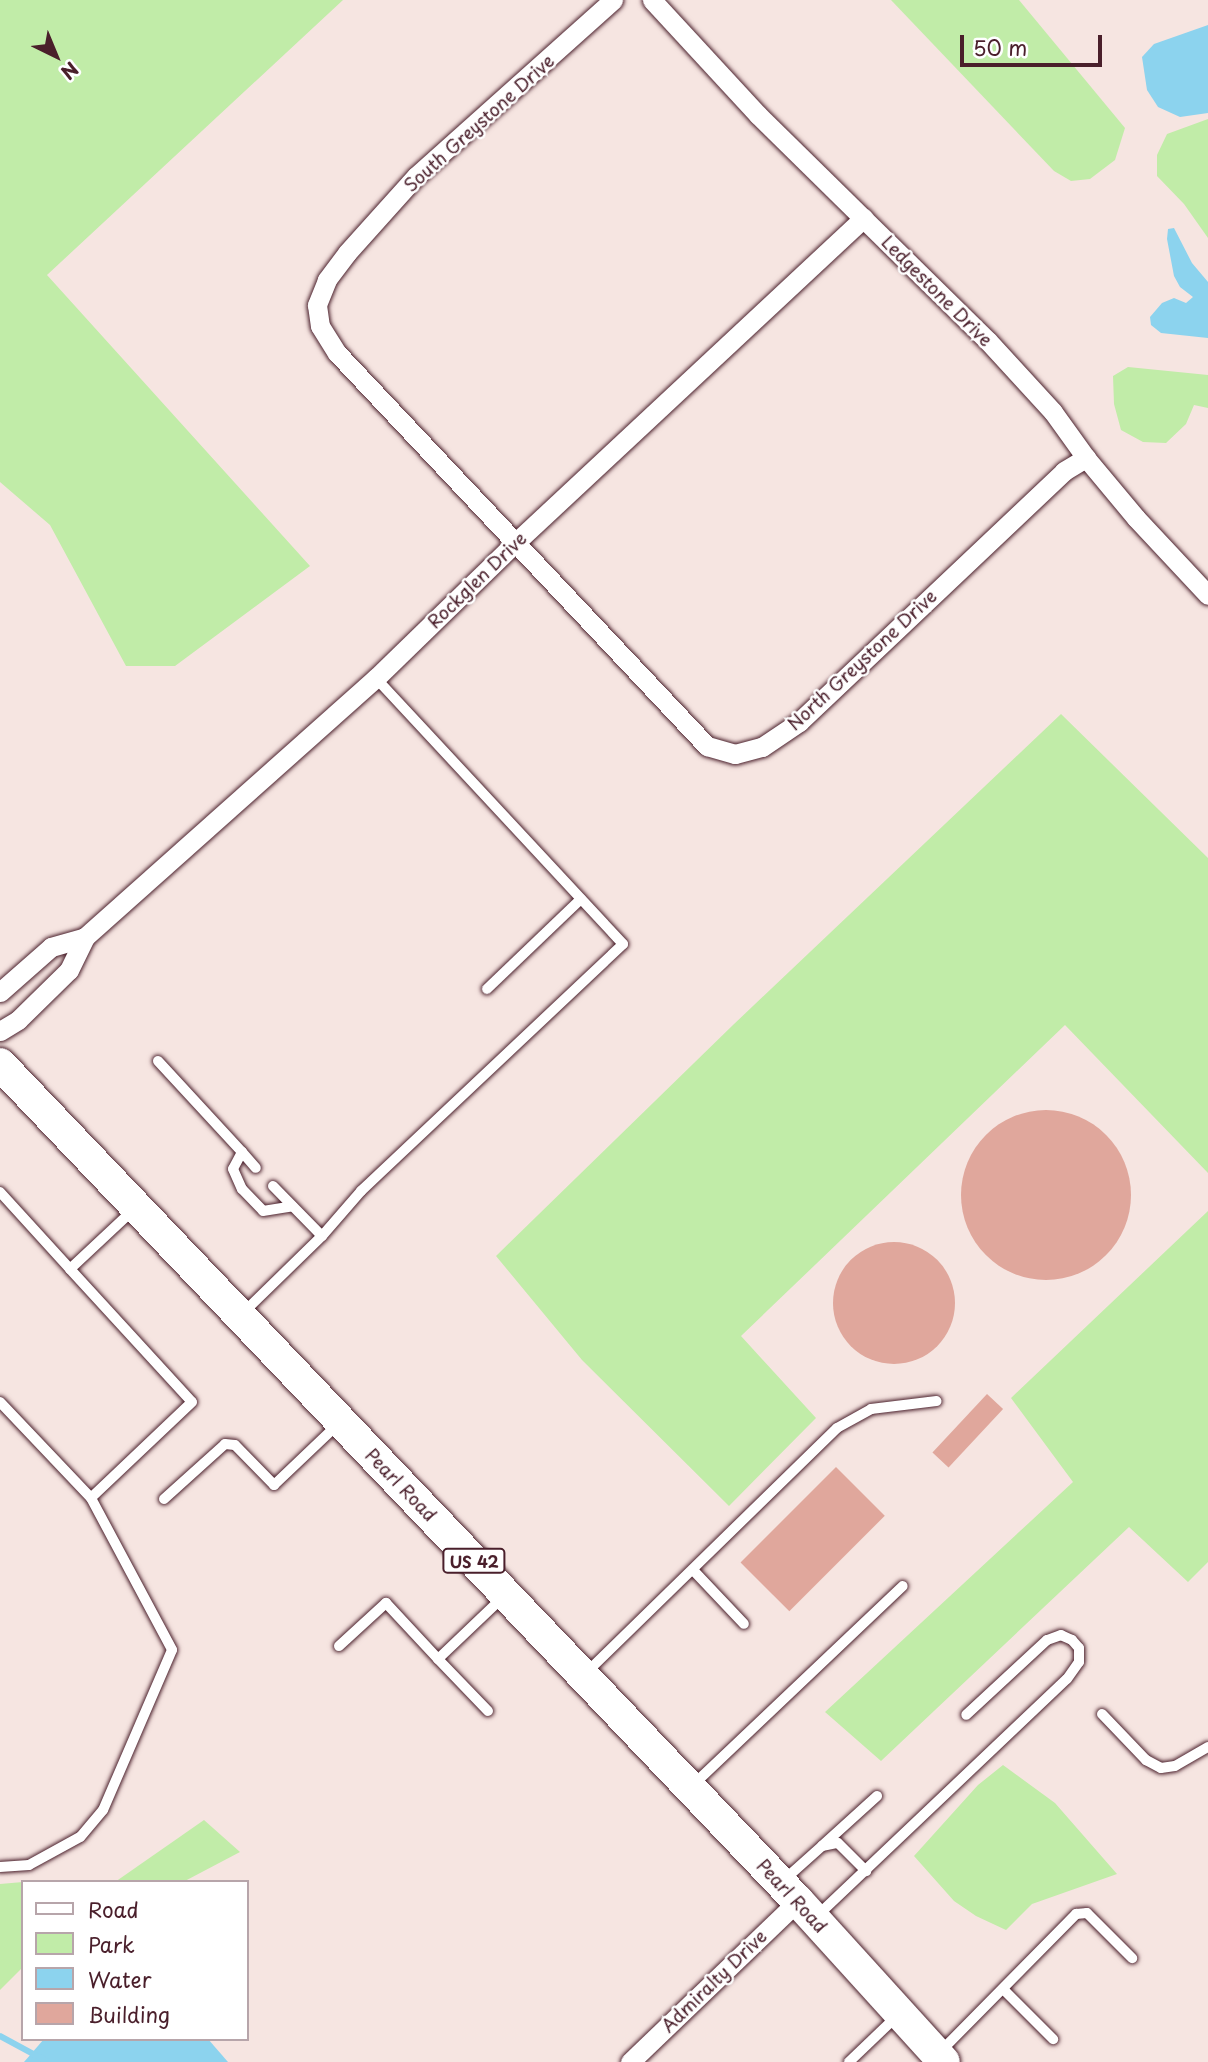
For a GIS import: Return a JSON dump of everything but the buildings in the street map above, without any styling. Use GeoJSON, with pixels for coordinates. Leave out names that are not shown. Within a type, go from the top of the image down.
{"type":"FeatureCollection","features":[{"type":"Feature","properties":{"kind":"main road","name":"Pearl Road"},"geometry":{"type":"LineString","coordinates":[[0,1064],[798,1901],[940,2058]]}},
{"type":"Feature","properties":{"kind":"street","name":"South Greystone Drive"},"geometry":{"type":"LineString","coordinates":[[514,544],[337,353],[320,326],[317,305],[327,280],[347,253],[416,176],[613,0]]}},
{"type":"Feature","properties":{"kind":"street","name":"Ledgestone Drive"},"geometry":{"type":"LineString","coordinates":[[652,0],[758,115],[988,341],[1053,412],[1086,458],[1208,595]]}},
{"type":"Feature","properties":{"kind":"street","name":"Rockglen Drive"},"geometry":{"type":"LineString","coordinates":[[0,1031],[18,1020],[69,970],[85,937],[376,678],[514,544],[864,218]]}},
{"type":"Feature","properties":{"kind":"street","name":"North Greystone Drive"},"geometry":{"type":"LineString","coordinates":[[514,544],[707,746],[735,754],[762,747],[799,722],[1064,471],[1086,458]]}},
{"type":"Feature","properties":{"kind":"street","name":"Rockglen Drive"},"geometry":{"type":"LineString","coordinates":[[0,992],[51,947],[85,937]]}},
{"type":"Feature","properties":{"kind":"street","name":"Admiralty Drive"},"geometry":{"type":"LineString","coordinates":[[629,2062],[798,1901]]}},
{"type":"Feature","properties":{"kind":"lane"},"geometry":{"type":"LineString","coordinates":[[240,1316],[322,1236],[361,1191],[623,944],[376,678]]}},
{"type":"Feature","properties":{"kind":"lane"},"geometry":{"type":"LineString","coordinates":[[487,989],[581,899]]}},
{"type":"Feature","properties":{"kind":"lane"},"geometry":{"type":"LineString","coordinates":[[158,1061],[256,1168]]}},
{"type":"Feature","properties":{"kind":"lane"},"geometry":{"type":"LineString","coordinates":[[242,1152],[233,1168],[242,1189],[264,1211],[293,1206]]}},
{"type":"Feature","properties":{"kind":"lane"},"geometry":{"type":"LineString","coordinates":[[273,1186],[322,1236]]}},
{"type":"Feature","properties":{"kind":"lane"},"geometry":{"type":"LineString","coordinates":[[0,1192],[192,1402],[91,1498]]}},
{"type":"Feature","properties":{"kind":"lane"},"geometry":{"type":"LineString","coordinates":[[70,1269],[136,1207]]}},
{"type":"Feature","properties":{"kind":"lane"},"geometry":{"type":"LineString","coordinates":[[583,1676],[837,1428],[871,1409],[937,1401]]}},
{"type":"Feature","properties":{"kind":"lane"},"geometry":{"type":"LineString","coordinates":[[0,1402],[91,1498],[172,1650],[103,1810],[80,1837],[29,1865],[0,1867]]}},
{"type":"Feature","properties":{"kind":"lane"},"geometry":{"type":"LineString","coordinates":[[164,1499],[225,1444],[235,1445],[274,1485],[341,1422]]}},
{"type":"Feature","properties":{"kind":"lane"},"geometry":{"type":"LineString","coordinates":[[693,1570],[744,1624]]}},
{"type":"Feature","properties":{"kind":"lane"},"geometry":{"type":"LineString","coordinates":[[690,1788],[904,1586]]}},
{"type":"Feature","properties":{"kind":"lane"},"geometry":{"type":"LineString","coordinates":[[438,1659],[506,1595]]}},
{"type":"Feature","properties":{"kind":"lane"},"geometry":{"type":"LineString","coordinates":[[340,1646],[386,1603],[488,1712]]}},
{"type":"Feature","properties":{"kind":"lane"},"geometry":{"type":"LineString","coordinates":[[798,1901],[866,1871],[1067,1679],[1079,1662],[1079,1648],[1072,1640],[1061,1635],[1047,1640],[966,1715]]}},
{"type":"Feature","properties":{"kind":"lane"},"geometry":{"type":"LineString","coordinates":[[1102,1714],[1146,1760],[1161,1768],[1175,1766],[1208,1747]]}},
{"type":"Feature","properties":{"kind":"lane"},"geometry":{"type":"LineString","coordinates":[[798,1901],[822,1846],[877,1796]]}},
{"type":"Feature","properties":{"kind":"lane"},"geometry":{"type":"LineString","coordinates":[[822,1846],[838,1843],[866,1871]]}},
{"type":"Feature","properties":{"kind":"lane"},"geometry":{"type":"LineString","coordinates":[[940,2058],[1076,1913],[1087,1913],[1132,1958]]}},
{"type":"Feature","properties":{"kind":"lane"},"geometry":{"type":"LineString","coordinates":[[1003,1989],[1053,2039]]}},
{"type":"Feature","properties":{"kind":"lane"},"geometry":{"type":"LineString","coordinates":[[849,2062],[900,2013]]}},
{"type":"Feature","properties":{"kind":"green space"},"geometry":{"type":"Polygon","coordinates":[[[0,0],[343,0],[47,275],[310,566],[175,666],[126,666],[50,525],[0,482],[0,0]]]}},
{"type":"Feature","properties":{"kind":"green space"},"geometry":{"type":"Polygon","coordinates":[[[891,0],[1019,0],[1125,128],[1115,160],[1090,179],[1071,181],[1054,171],[891,0]]]}},
{"type":"Feature","properties":{"kind":"green space"},"geometry":{"type":"Polygon","coordinates":[[[1208,119],[1208,238],[1184,204],[1157,176],[1157,155],[1167,134],[1208,119]]]}},
{"type":"Feature","properties":{"kind":"green space"},"geometry":{"type":"Polygon","coordinates":[[[1128,367],[1208,375],[1208,408],[1194,405],[1186,424],[1166,443],[1143,442],[1121,430],[1114,404],[1113,376],[1128,367]]]}},
{"type":"Feature","properties":{"kind":"green space"},"geometry":{"type":"Polygon","coordinates":[[[1061,714],[1208,858],[1208,1173],[1065,1025],[741,1336],[816,1418],[729,1506],[582,1360],[496,1256],[733,1025],[1061,714]]]}},
{"type":"Feature","properties":{"kind":"green space"},"geometry":{"type":"Polygon","coordinates":[[[1208,1211],[1208,1562],[1188,1582],[1129,1527],[881,1761],[825,1712],[1073,1482],[1011,1398],[1208,1211]]]}},
{"type":"Feature","properties":{"kind":"green space"},"geometry":{"type":"Polygon","coordinates":[[[1003,1765],[1055,1803],[1117,1874],[1032,1904],[1006,1930],[976,1916],[954,1901],[914,1856],[978,1785],[1003,1765]]]}},
{"type":"Feature","properties":{"kind":"green space"},"geometry":{"type":"Polygon","coordinates":[[[204,1820],[240,1852],[187,1880],[118,1880],[204,1820]]]}},
{"type":"Feature","properties":{"kind":"green space"},"geometry":{"type":"Polygon","coordinates":[[[21,1882],[21,1969],[0,1990],[0,1884],[21,1882]]]}},
{"type":"Feature","properties":{"kind":"water"},"geometry":{"type":"Polygon","coordinates":[[[1208,25],[1208,113],[1180,117],[1158,107],[1147,90],[1142,57],[1154,44],[1208,25]]]}},
{"type":"Feature","properties":{"kind":"water"},"geometry":{"type":"Polygon","coordinates":[[[1174,228],[1192,263],[1208,282],[1208,338],[1161,333],[1151,325],[1150,317],[1162,303],[1174,298],[1186,303],[1193,297],[1180,287],[1174,276],[1167,239],[1168,229],[1174,228]]]}},
{"type":"Feature","properties":{"kind":"water"},"geometry":{"type":"Polygon","coordinates":[[[42,2041],[210,2041],[228,2062],[24,2062],[42,2041]]]}},
{"type":"Feature","properties":{"kind":"waterway"},"geometry":{"type":"LineString","coordinates":[[0,2036],[48,2062]]}}]}
